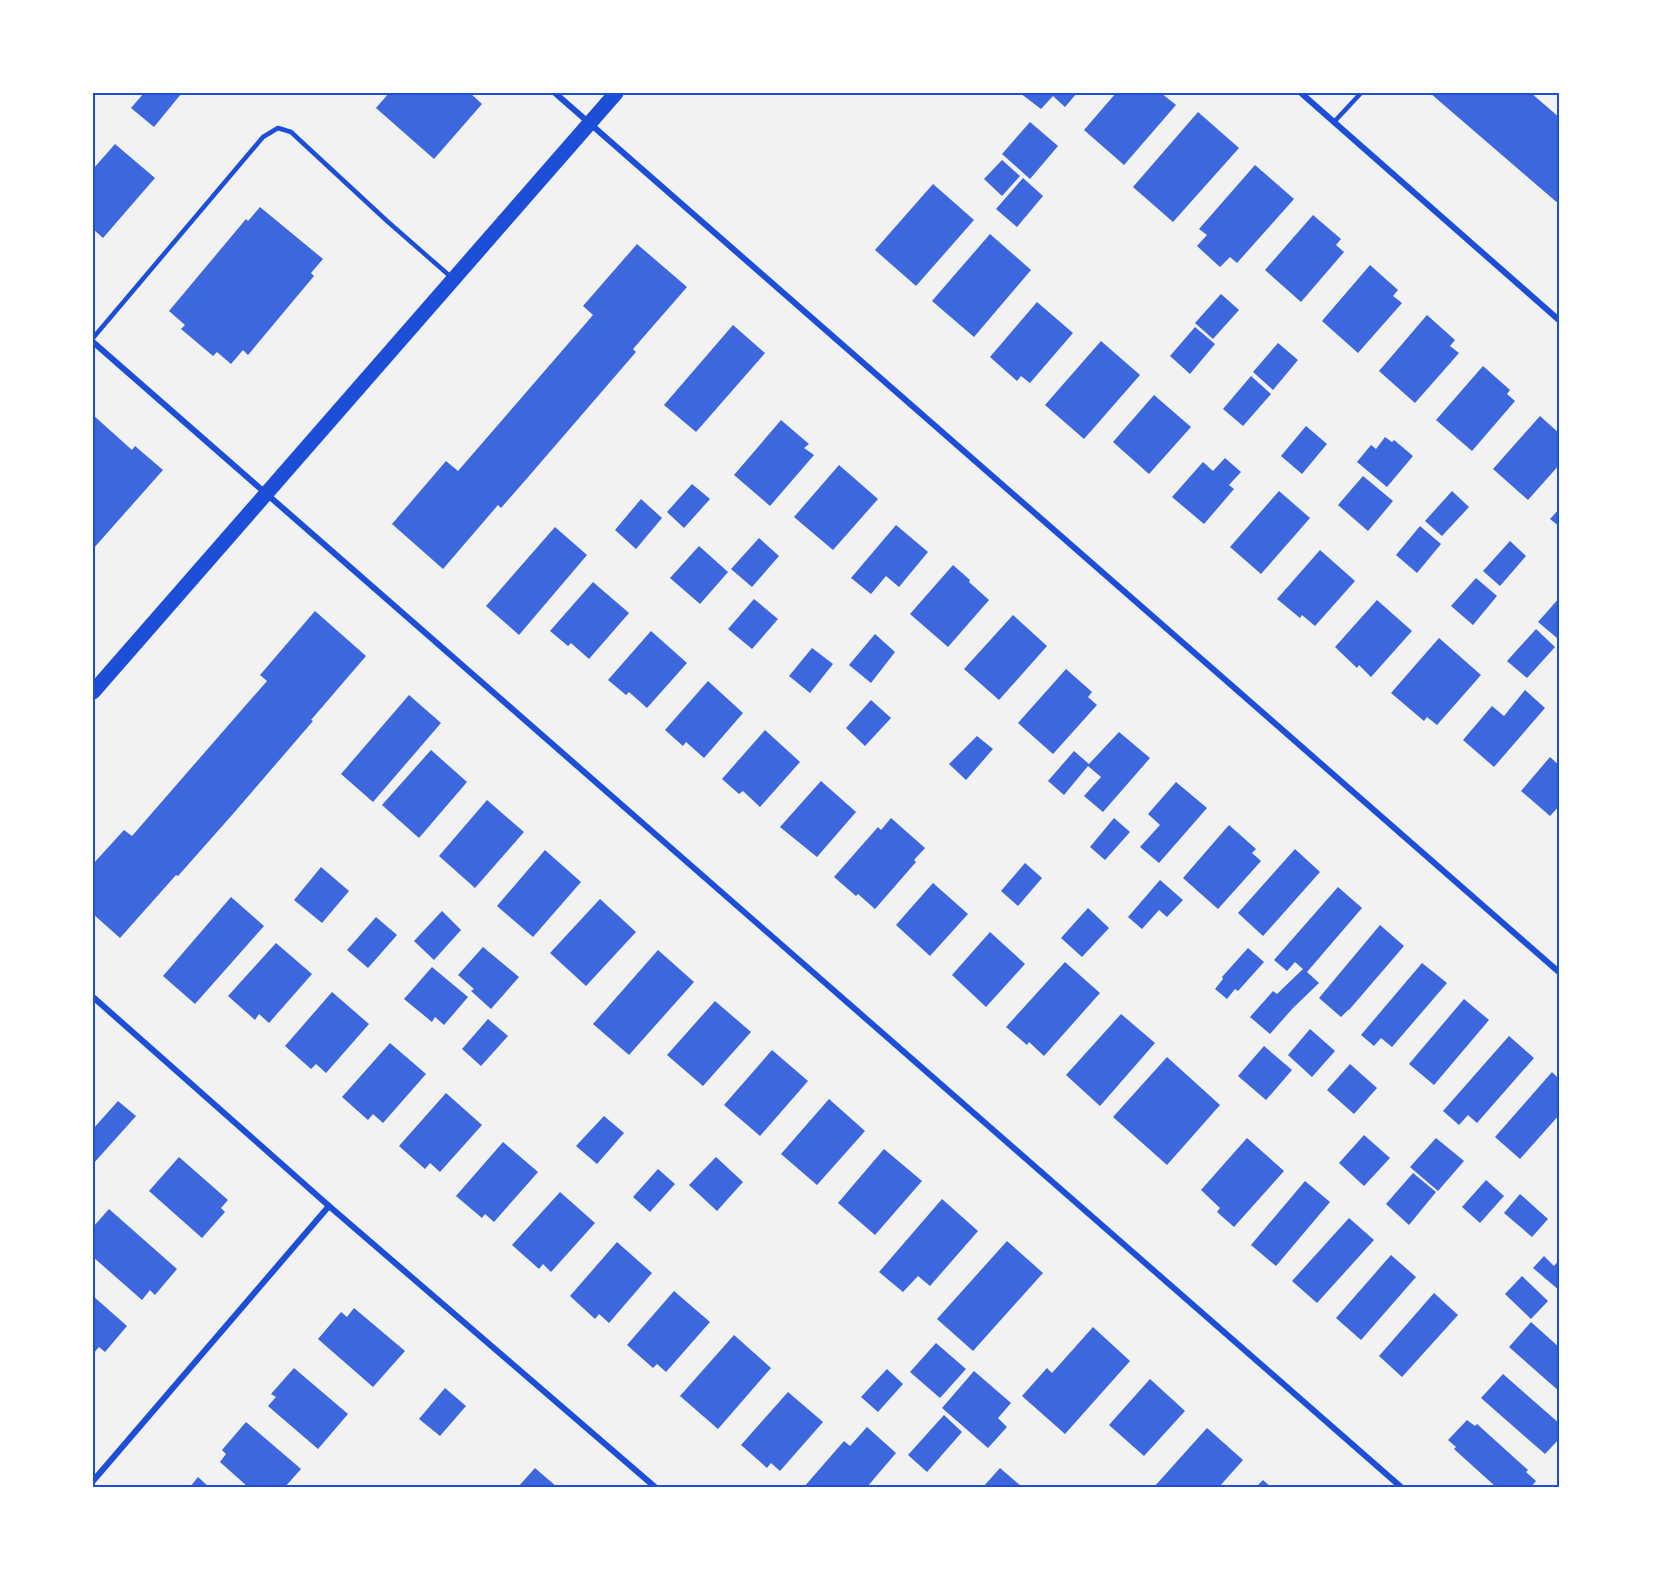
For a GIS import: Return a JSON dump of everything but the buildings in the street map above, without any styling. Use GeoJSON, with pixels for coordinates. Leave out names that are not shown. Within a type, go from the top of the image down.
{"type":"FeatureCollection","features":[{"type":"Feature","properties":{"kind":"main road"},"geometry":{"type":"LineString","coordinates":[[93,692],[616,93]]}},
{"type":"Feature","properties":{"kind":"street"},"geometry":{"type":"LineString","coordinates":[[555,93],[1560,973]]}},
{"type":"Feature","properties":{"kind":"street"},"geometry":{"type":"LineString","coordinates":[[1301,93],[1560,321]]}},
{"type":"Feature","properties":{"kind":"street"},"geometry":{"type":"LineString","coordinates":[[93,340],[1401,1487]]}},
{"type":"Feature","properties":{"kind":"street"},"geometry":{"type":"LineString","coordinates":[[93,997],[329,1206],[655,1487]]}},
{"type":"Feature","properties":{"kind":"street"},"geometry":{"type":"LineString","coordinates":[[93,1481],[329,1206]]}},
{"type":"Feature","properties":{"kind":"lane"},"geometry":{"type":"LineString","coordinates":[[1334,122],[1361,93]]}},
{"type":"Feature","properties":{"kind":"lane"},"geometry":{"type":"LineString","coordinates":[[93,340],[263,137],[278,128],[291,132],[453,279]]}}]}
